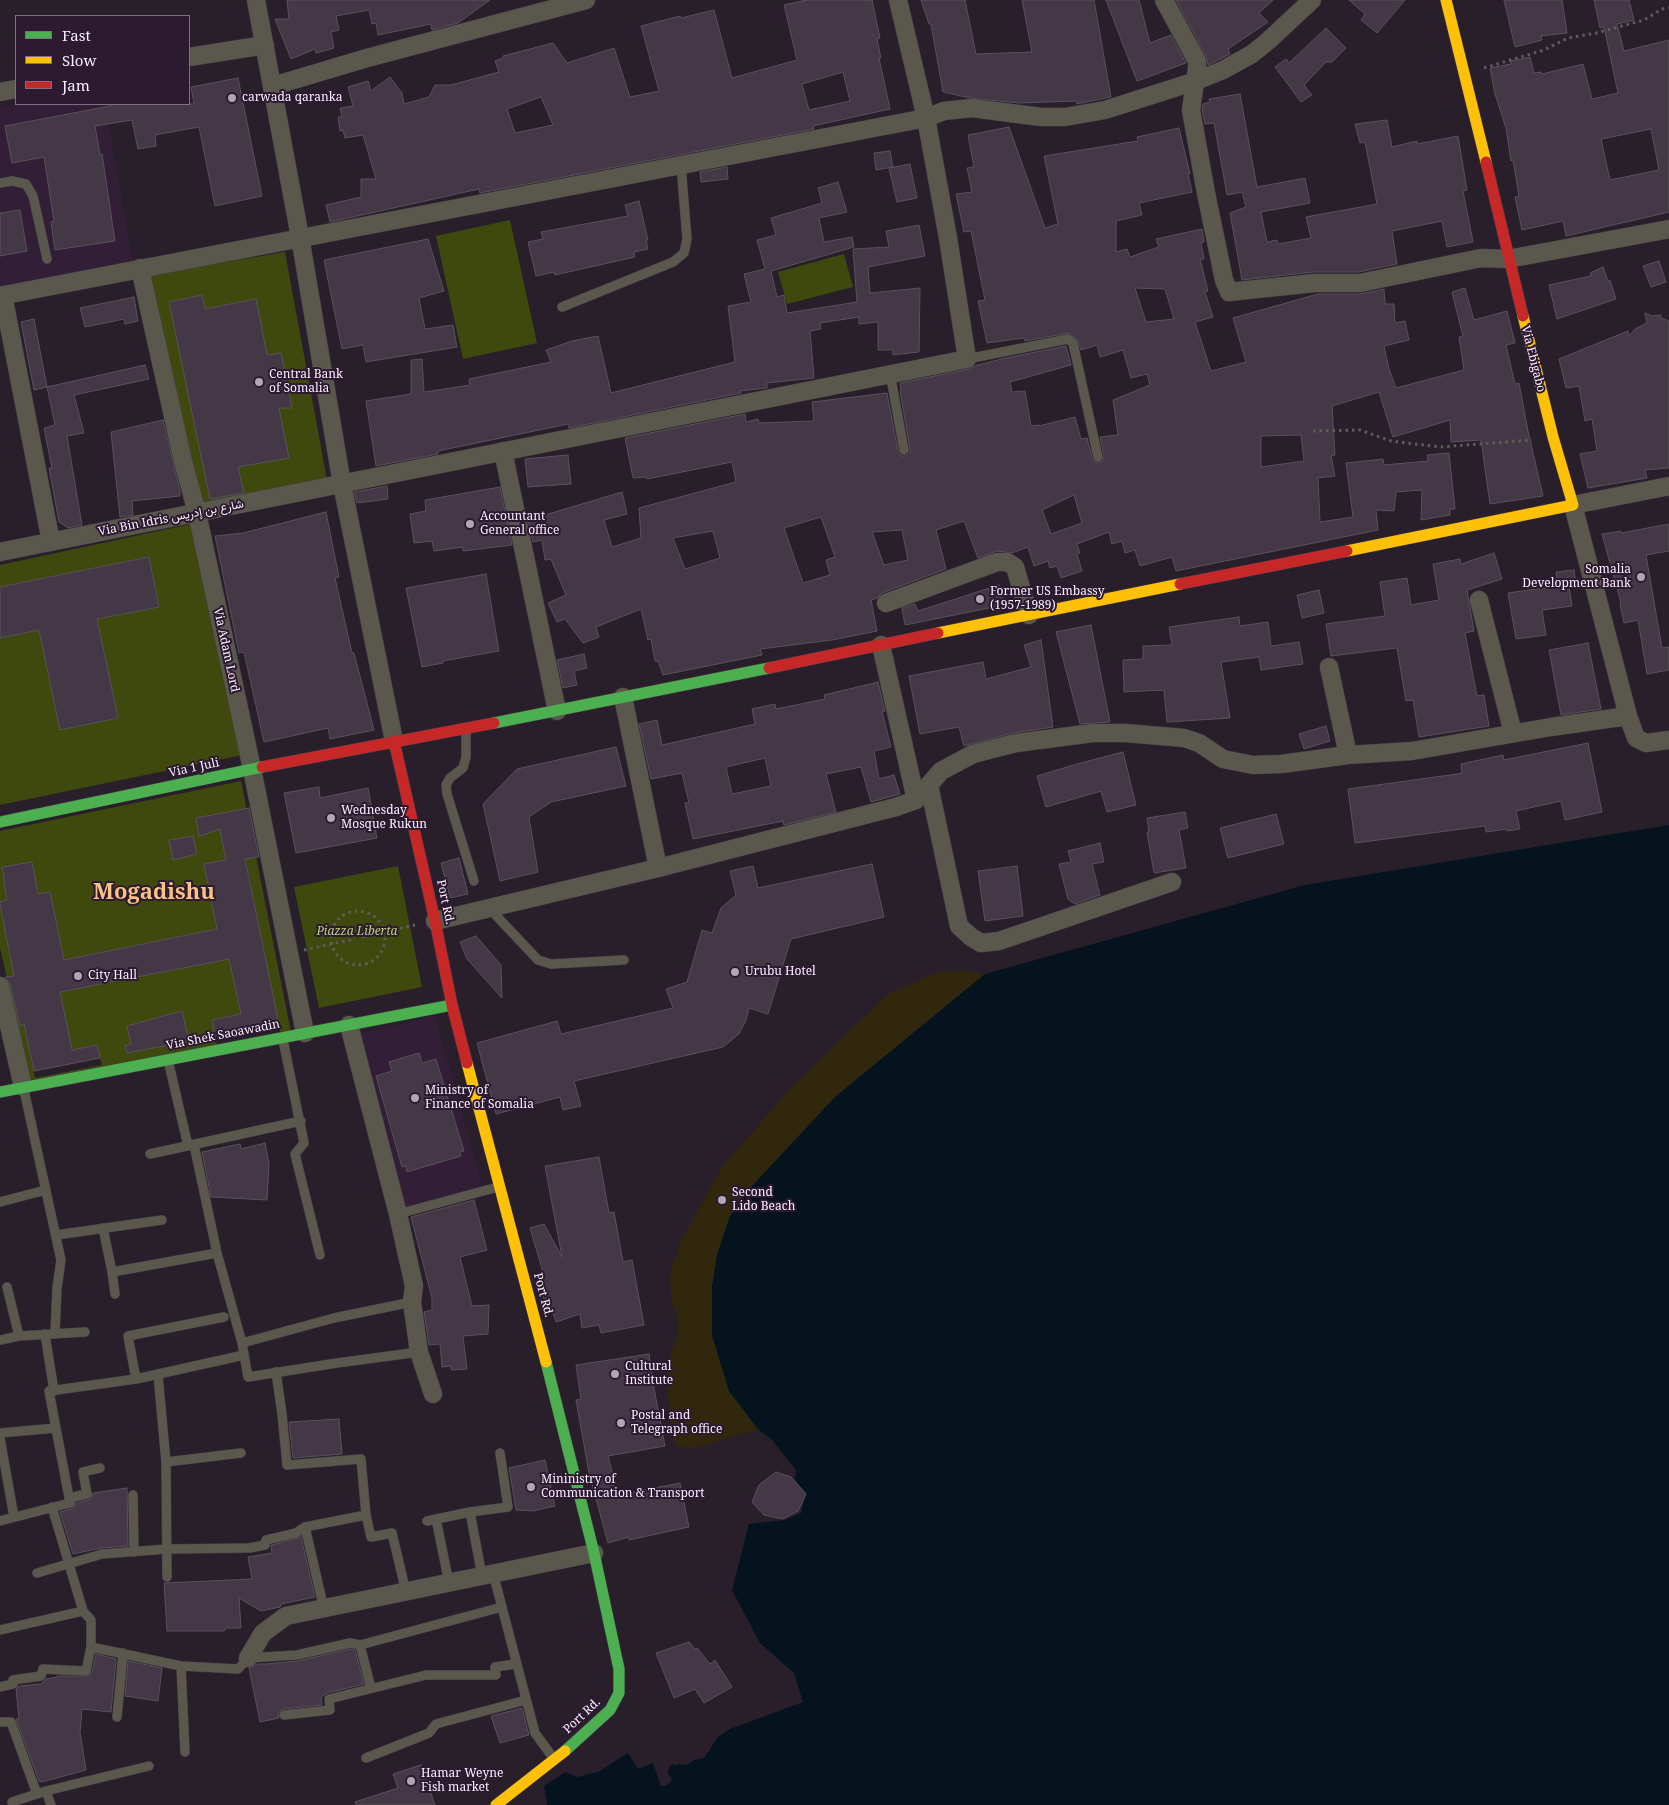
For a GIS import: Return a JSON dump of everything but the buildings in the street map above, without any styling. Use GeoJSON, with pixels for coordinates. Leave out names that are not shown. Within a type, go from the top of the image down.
{"type":"FeatureCollection","features":[{"type":"Feature","properties":{"kind":"main road","name":"Via Ebigabo"},"geometry":{"type":"LineString","coordinates":[[1446,0],[1508,259],[1553,437],[1573,505]]}},
{"type":"Feature","properties":{"kind":"main road","name":"Via 1 Juli"},"geometry":{"type":"LineString","coordinates":[[0,822],[252,769],[557,711],[1573,505]]}},
{"type":"Feature","properties":{"kind":"main road","name":"Port Rd."},"geometry":{"type":"LineString","coordinates":[[394,741],[452,1005],[594,1553],[619,1669],[619,1693],[610,1710],[554,1759],[496,1805]]}},
{"type":"Feature","properties":{"kind":"main road","name":"Via Shek Saoawadin"},"geometry":{"type":"LineString","coordinates":[[0,1092],[452,1005]]}},
{"type":"Feature","properties":{"kind":"street"},"geometry":{"type":"LineString","coordinates":[[256,0],[273,86],[342,484],[394,741]]}},
{"type":"Feature","properties":{"kind":"street"},"geometry":{"type":"LineString","coordinates":[[273,86],[367,58],[586,0]]}},
{"type":"Feature","properties":{"kind":"street"},"geometry":{"type":"LineString","coordinates":[[898,0],[926,118],[948,238],[967,359]]}},
{"type":"Feature","properties":{"kind":"street"},"geometry":{"type":"LineString","coordinates":[[1164,0],[1197,61],[1191,110],[1224,280],[1229,292],[1314,283],[1360,283],[1480,258],[1508,259],[1669,230]]}},
{"type":"Feature","properties":{"kind":"street"},"geometry":{"type":"LineString","coordinates":[[51,542],[1,295],[926,118],[944,111],[972,108],[1041,118],[1064,117],[1105,110],[1196,81],[1223,70],[1252,54],[1312,0]]}},
{"type":"Feature","properties":{"kind":"street"},"geometry":{"type":"LineString","coordinates":[[190,58],[265,45]]}},
{"type":"Feature","properties":{"kind":"street"},"geometry":{"type":"LineString","coordinates":[[0,92],[15,89]]}},
{"type":"Feature","properties":{"kind":"street","name":"Via Adam Lord"},"geometry":{"type":"LineString","coordinates":[[140,268],[183,461],[197,513],[252,769],[305,1033]]}},
{"type":"Feature","properties":{"kind":"street","name":"Via Bin Idris شارع بن إدريس"},"geometry":{"type":"LineString","coordinates":[[0,552],[967,359]]}},
{"type":"Feature","properties":{"kind":"street"},"geometry":{"type":"LineString","coordinates":[[503,451],[557,711]]}},
{"type":"Feature","properties":{"kind":"street"},"geometry":{"type":"LineString","coordinates":[[1573,505],[1669,486]]}},
{"type":"Feature","properties":{"kind":"street","name":"Via Ebigabo"},"geometry":{"type":"LineString","coordinates":[[1573,505],[1628,716],[1636,738],[1646,743],[1669,740]]}},
{"type":"Feature","properties":{"kind":"street"},"geometry":{"type":"LineString","coordinates":[[886,603],[997,562],[1007,562],[1015,567],[1030,615]]}},
{"type":"Feature","properties":{"kind":"street"},"geometry":{"type":"LineString","coordinates":[[1479,600],[1513,733]]}},
{"type":"Feature","properties":{"kind":"street"},"geometry":{"type":"LineString","coordinates":[[881,645],[916,800]]}},
{"type":"Feature","properties":{"kind":"street"},"geometry":{"type":"LineString","coordinates":[[1329,667],[1348,755]]}},
{"type":"Feature","properties":{"kind":"street"},"geometry":{"type":"LineString","coordinates":[[623,697],[658,868]]}},
{"type":"Feature","properties":{"kind":"street"},"geometry":{"type":"LineString","coordinates":[[435,921],[782,837],[916,800],[941,772],[973,754],[1016,743],[1093,733],[1126,733],[1184,738],[1199,743],[1223,760],[1253,765],[1282,764],[1348,755],[1412,751],[1513,733],[1628,716]]}},
{"type":"Feature","properties":{"kind":"street"},"geometry":{"type":"LineString","coordinates":[[929,785],[959,926],[981,943],[999,941],[1172,882]]}},
{"type":"Feature","properties":{"kind":"street"},"geometry":{"type":"LineString","coordinates":[[0,986],[23,1088]]}},
{"type":"Feature","properties":{"kind":"street"},"geometry":{"type":"LineString","coordinates":[[350,1025],[398,1214],[414,1286],[412,1302],[419,1352],[433,1394]]}},
{"type":"Feature","properties":{"kind":"street"},"geometry":{"type":"LineString","coordinates":[[248,1658],[263,1633],[286,1616],[594,1553]]}},
{"type":"Feature","properties":{"kind":"lane"},"geometry":{"type":"LineString","coordinates":[[562,306],[673,262],[684,253],[687,239],[681,165]]}},
{"type":"Feature","properties":{"kind":"lane"},"geometry":{"type":"LineString","coordinates":[[0,183],[12,181],[26,184],[33,196],[47,259]]}},
{"type":"Feature","properties":{"kind":"lane"},"geometry":{"type":"LineString","coordinates":[[967,359],[1068,339],[1073,343],[1098,457]]}},
{"type":"Feature","properties":{"kind":"lane"},"geometry":{"type":"LineString","coordinates":[[890,373],[904,450]]}},
{"type":"Feature","properties":{"kind":"lane"},"geometry":{"type":"LineString","coordinates":[[466,729],[466,757],[462,768],[450,778],[446,785],[447,794],[474,881]]}},
{"type":"Feature","properties":{"kind":"lane"},"geometry":{"type":"LineString","coordinates":[[489,908],[538,960],[551,964],[624,960]]}},
{"type":"Feature","properties":{"kind":"lane"},"geometry":{"type":"LineString","coordinates":[[283,1037],[304,1143],[295,1154],[320,1255]]}},
{"type":"Feature","properties":{"kind":"lane"},"geometry":{"type":"LineString","coordinates":[[168,1060],[242,1343],[248,1378],[337,1362],[419,1352]]}},
{"type":"Feature","properties":{"kind":"lane"},"geometry":{"type":"LineString","coordinates":[[23,1088],[61,1260],[50,1334],[54,1391]]}},
{"type":"Feature","properties":{"kind":"lane"},"geometry":{"type":"LineString","coordinates":[[150,1154],[301,1121]]}},
{"type":"Feature","properties":{"kind":"lane"},"geometry":{"type":"LineString","coordinates":[[398,1214],[500,1186]]}},
{"type":"Feature","properties":{"kind":"lane"},"geometry":{"type":"LineString","coordinates":[[0,1202],[46,1190]]}},
{"type":"Feature","properties":{"kind":"lane"},"geometry":{"type":"LineString","coordinates":[[56,1235],[162,1220]]}},
{"type":"Feature","properties":{"kind":"lane"},"geometry":{"type":"LineString","coordinates":[[103,1228],[112,1272],[114,1294]]}},
{"type":"Feature","properties":{"kind":"lane"},"geometry":{"type":"LineString","coordinates":[[112,1272],[217,1253]]}},
{"type":"Feature","properties":{"kind":"lane"},"geometry":{"type":"LineString","coordinates":[[7,1287],[19,1336]]}},
{"type":"Feature","properties":{"kind":"lane"},"geometry":{"type":"LineString","coordinates":[[242,1343],[334,1318],[412,1302]]}},
{"type":"Feature","properties":{"kind":"lane"},"geometry":{"type":"LineString","coordinates":[[136,1379],[128,1336],[224,1317]]}},
{"type":"Feature","properties":{"kind":"lane"},"geometry":{"type":"LineString","coordinates":[[0,1340],[19,1336],[85,1332]]}},
{"type":"Feature","properties":{"kind":"lane"},"geometry":{"type":"LineString","coordinates":[[0,1521],[70,1503],[49,1391],[136,1379],[244,1355]]}},
{"type":"Feature","properties":{"kind":"lane"},"geometry":{"type":"LineString","coordinates":[[276,1372],[287,1465],[361,1459],[366,1515],[371,1537],[392,1533],[406,1592]]}},
{"type":"Feature","properties":{"kind":"lane"},"geometry":{"type":"LineString","coordinates":[[158,1374],[166,1462],[167,1577]]}},
{"type":"Feature","properties":{"kind":"lane"},"geometry":{"type":"LineString","coordinates":[[0,1433],[56,1428]]}},
{"type":"Feature","properties":{"kind":"lane"},"geometry":{"type":"LineString","coordinates":[[0,1438],[14,1517]]}},
{"type":"Feature","properties":{"kind":"lane"},"geometry":{"type":"LineString","coordinates":[[166,1462],[241,1453]]}},
{"type":"Feature","properties":{"kind":"lane"},"geometry":{"type":"LineString","coordinates":[[449,1582],[431,1520],[508,1507],[500,1453]]}},
{"type":"Feature","properties":{"kind":"lane"},"geometry":{"type":"LineString","coordinates":[[69,1498],[87,1494],[83,1472],[100,1468]]}},
{"type":"Feature","properties":{"kind":"lane"},"geometry":{"type":"LineString","coordinates":[[133,1495],[134,1552]]}},
{"type":"Feature","properties":{"kind":"lane"},"geometry":{"type":"LineString","coordinates":[[0,1687],[13,1684],[13,1680],[41,1676],[43,1669],[86,1671],[91,1647],[91,1620],[83,1611],[52,1507]]}},
{"type":"Feature","properties":{"kind":"lane"},"geometry":{"type":"LineString","coordinates":[[470,1512],[487,1575],[502,1607],[535,1733],[554,1759]]}},
{"type":"Feature","properties":{"kind":"lane"},"geometry":{"type":"LineString","coordinates":[[37,1573],[102,1554],[167,1549],[249,1548],[265,1545],[266,1540],[296,1533],[305,1527],[366,1515]]}},
{"type":"Feature","properties":{"kind":"lane"},"geometry":{"type":"LineString","coordinates":[[305,1527],[324,1609]]}},
{"type":"Feature","properties":{"kind":"lane"},"geometry":{"type":"LineString","coordinates":[[91,1647],[181,1666],[238,1670],[248,1658],[297,1654],[350,1643],[360,1645],[502,1607]]}},
{"type":"Feature","properties":{"kind":"lane"},"geometry":{"type":"LineString","coordinates":[[0,1630],[83,1611]]}},
{"type":"Feature","properties":{"kind":"lane"},"geometry":{"type":"LineString","coordinates":[[360,1645],[371,1688]]}},
{"type":"Feature","properties":{"kind":"lane"},"geometry":{"type":"LineString","coordinates":[[117,1718],[123,1653]]}},
{"type":"Feature","properties":{"kind":"lane"},"geometry":{"type":"LineString","coordinates":[[284,1715],[330,1710],[329,1699],[426,1675],[496,1675],[495,1667],[516,1664]]}},
{"type":"Feature","properties":{"kind":"lane"},"geometry":{"type":"LineString","coordinates":[[181,1666],[185,1752]]}},
{"type":"Feature","properties":{"kind":"lane"},"geometry":{"type":"LineString","coordinates":[[366,1758],[429,1733],[436,1724],[526,1700]]}},
{"type":"Feature","properties":{"kind":"lane"},"geometry":{"type":"LineString","coordinates":[[0,1722],[11,1722],[41,1792],[51,1805]]}},
{"type":"Feature","properties":{"kind":"lane"},"geometry":{"type":"LineString","coordinates":[[12,1802],[41,1792],[149,1766]]}},
{"type":"Feature","properties":{"kind":"path"},"geometry":{"type":"LineString","coordinates":[[1464,73],[1544,50],[1568,38],[1596,33],[1644,20],[1656,12],[1669,8]]}},
{"type":"Feature","properties":{"kind":"path"},"geometry":{"type":"LineString","coordinates":[[1313,431],[1360,430],[1391,441],[1440,447],[1553,437]]}},
{"type":"Feature","properties":{"kind":"path"},"geometry":{"type":"LineString","coordinates":[[353,912],[370,913],[382,925],[385,932],[383,949],[378,957],[363,965],[345,962],[338,956],[332,944],[333,930],[337,921],[344,915],[353,912]]}},
{"type":"Feature","properties":{"kind":"path"},"geometry":{"type":"LineString","coordinates":[[362,937],[435,921]]}},
{"type":"Feature","properties":{"kind":"path"},"geometry":{"type":"LineString","coordinates":[[289,954],[355,939]]}},
{"type":"Feature","properties":{"kind":"shaded area"},"geometry":{"type":"Polygon","coordinates":[[[15,105],[105,105],[133,262],[0,290],[0,107],[15,105]]]}},
{"type":"Feature","properties":{"kind":"shaded area"},"geometry":{"type":"Polygon","coordinates":[[[435,1016],[485,1195],[394,1219],[346,1037],[435,1016]]]}},
{"type":"Feature","properties":{"kind":"green space"},"geometry":{"type":"Polygon","coordinates":[[[510,220],[537,343],[463,359],[436,236],[510,220]]]}},
{"type":"Feature","properties":{"kind":"green space"},"geometry":{"type":"Polygon","coordinates":[[[285,252],[327,480],[202,508],[151,275],[285,252]]]}},
{"type":"Feature","properties":{"kind":"green space"},"geometry":{"type":"Polygon","coordinates":[[[844,254],[853,287],[787,304],[778,272],[844,254]]]}},
{"type":"Feature","properties":{"kind":"green space"},"geometry":{"type":"Polygon","coordinates":[[[191,524],[242,755],[0,805],[0,638],[39,630],[61,730],[118,718],[97,619],[159,606],[149,557],[0,587],[0,565],[191,524]]]}},
{"type":"Feature","properties":{"kind":"green space"},"geometry":{"type":"Polygon","coordinates":[[[241,781],[292,1037],[33,1091],[0,948],[0,904],[35,1078],[102,1065],[97,1045],[72,1050],[60,992],[229,959],[241,1014],[212,1020],[218,1049],[281,1036],[245,856],[204,864],[217,929],[64,960],[50,892],[0,902],[0,831],[241,781]]]}},
{"type":"Feature","properties":{"kind":"green space","name":"Piazza Liberta"},"geometry":{"type":"Polygon","coordinates":[[[398,866],[422,987],[319,1008],[294,887],[398,866]]]}},
{"type":"Feature","properties":{"kind":"sand","name":"Second Lido Beach"},"geometry":{"type":"Polygon","coordinates":[[[962,970],[985,974],[835,1097],[754,1184],[730,1216],[717,1255],[712,1287],[729,1391],[758,1429],[691,1449],[675,1444],[671,1434],[667,1381],[668,1361],[679,1331],[671,1297],[670,1273],[681,1241],[722,1167],[790,1089],[888,994],[939,972],[962,970]]]}},
{"type":"Feature","properties":{"kind":"water"},"geometry":{"type":"Polygon","coordinates":[[[1669,825],[1669,1805],[547,1805],[544,1786],[565,1772],[577,1777],[598,1772],[628,1753],[638,1769],[653,1763],[661,1786],[665,1786],[672,1779],[668,1773],[669,1767],[673,1764],[675,1766],[678,1764],[687,1765],[694,1760],[704,1758],[718,1737],[730,1729],[803,1702],[794,1673],[760,1643],[732,1590],[749,1524],[785,1520],[801,1513],[806,1494],[795,1480],[796,1470],[772,1440],[758,1429],[729,1391],[712,1335],[712,1287],[717,1255],[730,1216],[754,1184],[835,1097],[985,974],[1305,885],[1669,825]]]}},
{"type":"Feature","properties":{"kind":"traffic: fast"},"geometry":{"type":"LineString","coordinates":[[494,723],[769,668]]}},
{"type":"Feature","properties":{"kind":"traffic: fast"},"geometry":{"type":"LineString","coordinates":[[0,822],[262,767]]}},
{"type":"Feature","properties":{"kind":"traffic: fast"},"geometry":{"type":"LineString","coordinates":[[0,1092],[452,1005]]}},
{"type":"Feature","properties":{"kind":"traffic: fast"},"geometry":{"type":"LineString","coordinates":[[546,1362],[594,1553],[619,1669],[619,1693],[610,1710],[565,1751]]}},
{"type":"Feature","properties":{"kind":"traffic: slow"},"geometry":{"type":"LineString","coordinates":[[1446,0],[1486,162]]}},
{"type":"Feature","properties":{"kind":"traffic: slow"},"geometry":{"type":"LineString","coordinates":[[1347,551],[1573,505],[1553,437],[1523,316]]}},
{"type":"Feature","properties":{"kind":"traffic: slow"},"geometry":{"type":"LineString","coordinates":[[938,633],[1180,584]]}},
{"type":"Feature","properties":{"kind":"traffic: slow"},"geometry":{"type":"LineString","coordinates":[[467,1063],[546,1362]]}},
{"type":"Feature","properties":{"kind":"traffic: slow"},"geometry":{"type":"LineString","coordinates":[[496,1805],[565,1751]]}},
{"type":"Feature","properties":{"kind":"traffic: jam"},"geometry":{"type":"LineString","coordinates":[[1486,162],[1523,316]]}},
{"type":"Feature","properties":{"kind":"traffic: jam"},"geometry":{"type":"LineString","coordinates":[[1180,584],[1347,551]]}},
{"type":"Feature","properties":{"kind":"traffic: jam"},"geometry":{"type":"LineString","coordinates":[[769,668],[938,633]]}},
{"type":"Feature","properties":{"kind":"traffic: jam"},"geometry":{"type":"LineString","coordinates":[[262,767],[494,723]]}},
{"type":"Feature","properties":{"kind":"traffic: jam"},"geometry":{"type":"LineString","coordinates":[[394,741],[452,1005],[467,1063]]}},
{"type":"Feature","properties":{"kind":"place","name":"carwada qaranka"},"geometry":{"type":"Point","coordinates":[232,98]}},
{"type":"Feature","properties":{"kind":"place","name":"Central Bank of Somalia"},"geometry":{"type":"Point","coordinates":[259,382]}},
{"type":"Feature","properties":{"kind":"place","name":"Accountant General office"},"geometry":{"type":"Point","coordinates":[470,524]}},
{"type":"Feature","properties":{"kind":"place","name":"Somalia Development Bank"},"geometry":{"type":"Point","coordinates":[1641,577]}},
{"type":"Feature","properties":{"kind":"place","name":"Former US Embassy (1957-1989)"},"geometry":{"type":"Point","coordinates":[980,599]}},
{"type":"Feature","properties":{"kind":"place","name":"Wednesday Mosque Rukun"},"geometry":{"type":"Point","coordinates":[331,818]}},
{"type":"Feature","properties":{"kind":"place","name":"Urubu Hotel"},"geometry":{"type":"Point","coordinates":[735,972]}},
{"type":"Feature","properties":{"kind":"place","name":"City Hall"},"geometry":{"type":"Point","coordinates":[78,976]}},
{"type":"Feature","properties":{"kind":"place","name":"Ministry of Finance of Somalia"},"geometry":{"type":"Point","coordinates":[415,1098]}},
{"type":"Feature","properties":{"kind":"place","name":"Second Lido Beach"},"geometry":{"type":"Point","coordinates":[722,1200]}},
{"type":"Feature","properties":{"kind":"place","name":"Cultural Institute"},"geometry":{"type":"Point","coordinates":[615,1374]}},
{"type":"Feature","properties":{"kind":"place","name":"Postal and Telegraph office"},"geometry":{"type":"Point","coordinates":[621,1423]}},
{"type":"Feature","properties":{"kind":"place","name":"Mininistry of Communication & Transport"},"geometry":{"type":"Point","coordinates":[531,1487]}},
{"type":"Feature","properties":{"kind":"place","name":"Hamar Weyne Fish market"},"geometry":{"type":"Point","coordinates":[411,1781]}},
{"type":"Feature","properties":{"kind":"district","name":"Mogadishu"},"geometry":{"type":"Point","coordinates":[154,893]}}]}
